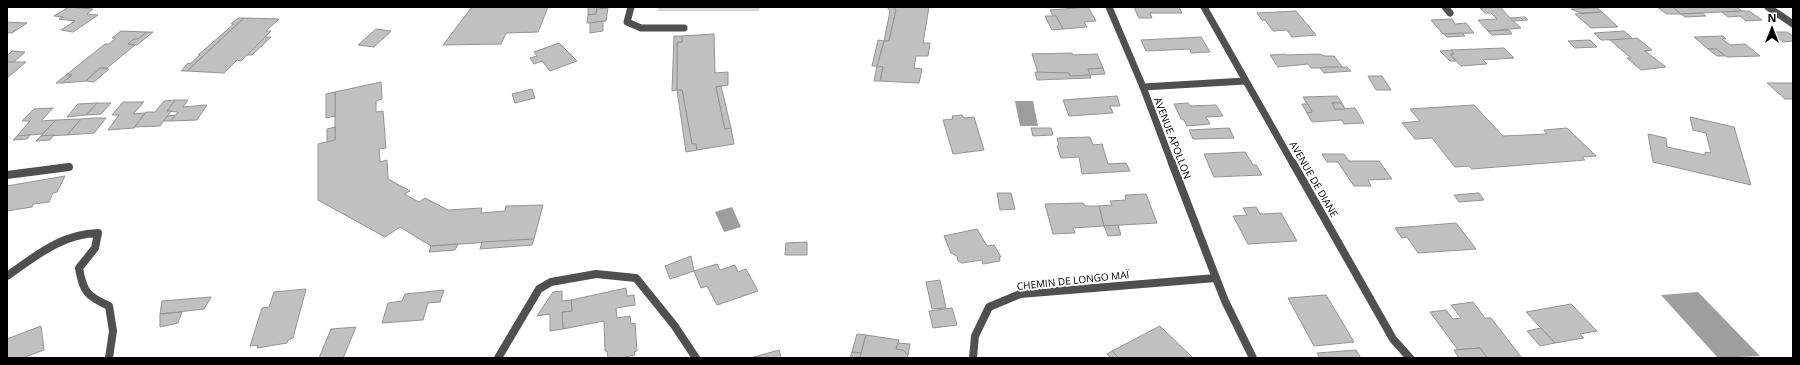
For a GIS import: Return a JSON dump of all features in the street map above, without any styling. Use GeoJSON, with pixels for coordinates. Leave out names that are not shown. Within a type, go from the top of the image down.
{"type":"FeatureCollection","features":[{"type":"Feature","properties":{"kind":"street"},"geometry":{"type":"LineString","coordinates":[[631,7],[628,22],[641,28],[684,28]]}},
{"type":"Feature","properties":{"kind":"street","name":"AVENUE APOLLON"},"geometry":{"type":"LineString","coordinates":[[1109,7],[1143,87],[1225,301],[1254,358]]}},
{"type":"Feature","properties":{"kind":"street","name":"AVENUE DE DIANE"},"geometry":{"type":"LineString","coordinates":[[1204,7],[1392,339],[1410,358]]}},
{"type":"Feature","properties":{"kind":"street"},"geometry":{"type":"LineString","coordinates":[[1445,7],[1450,13]]}},
{"type":"Feature","properties":{"kind":"street"},"geometry":{"type":"LineString","coordinates":[[1768,7],[1793,24]]}},
{"type":"Feature","properties":{"kind":"street"},"geometry":{"type":"LineString","coordinates":[[1143,87],[1245,81]]}},
{"type":"Feature","properties":{"kind":"street"},"geometry":{"type":"LineString","coordinates":[[7,175],[69,166]]}},
{"type":"Feature","properties":{"kind":"street"},"geometry":{"type":"LineString","coordinates":[[7,276],[53,244],[70,237],[87,233],[98,233],[99,241],[94,252],[79,268],[82,289],[93,299],[109,306],[113,331],[110,358]]}},
{"type":"Feature","properties":{"kind":"street"},"geometry":{"type":"LineString","coordinates":[[498,358],[539,290],[551,282],[596,274],[636,278],[674,325],[696,358]]}},
{"type":"Feature","properties":{"kind":"street","name":"CHEMIN DE LONGO MAÏ"},"geometry":{"type":"LineString","coordinates":[[973,358],[976,336],[990,307],[1020,294],[1216,278]]}},
{"type":"Feature","properties":{"kind":"shaded area"},"geometry":{"type":"Polygon","coordinates":[[[659,7],[760,7],[759,11],[657,11],[659,7]]]}},
{"type":"Feature","properties":{"kind":"shaded area"},"geometry":{"type":"Polygon","coordinates":[[[1015,101],[1033,101],[1038,126],[1020,126],[1015,101]]]}},
{"type":"Feature","properties":{"kind":"shaded area"},"geometry":{"type":"Polygon","coordinates":[[[732,207],[741,227],[724,232],[715,212],[732,207]]]}},
{"type":"Feature","properties":{"kind":"shaded area"},"geometry":{"type":"Polygon","coordinates":[[[1698,292],[1760,356],[1718,358],[1661,295],[1698,292]]]}},
{"type":"Feature","properties":{"kind":"building"},"geometry":{"type":"Polygon","coordinates":[[[69,7],[93,9],[87,14],[98,15],[73,32],[61,30],[75,21],[59,19],[63,17],[54,16],[69,7]]]}},
{"type":"Feature","properties":{"kind":"building"},"geometry":{"type":"Polygon","coordinates":[[[472,7],[548,7],[538,32],[506,33],[501,44],[443,45],[472,7]]]}},
{"type":"Feature","properties":{"kind":"building"},"geometry":{"type":"Polygon","coordinates":[[[588,7],[597,7],[596,14],[588,15],[588,7]]]}},
{"type":"Feature","properties":{"kind":"building"},"geometry":{"type":"Polygon","coordinates":[[[887,7],[893,7],[896,10],[889,41],[884,41],[890,11],[887,7]]]}},
{"type":"Feature","properties":{"kind":"building"},"geometry":{"type":"Polygon","coordinates":[[[893,7],[929,7],[923,43],[930,43],[928,56],[916,56],[914,68],[922,69],[919,83],[880,81],[883,67],[877,66],[884,41],[889,41],[896,10],[893,7]]]}},
{"type":"Feature","properties":{"kind":"building"},"geometry":{"type":"Polygon","coordinates":[[[1088,7],[1096,21],[1084,22],[1087,27],[1063,29],[1056,16],[1053,16],[1050,10],[1088,7]]]}},
{"type":"Feature","properties":{"kind":"building"},"geometry":{"type":"Polygon","coordinates":[[[1134,7],[1179,7],[1182,13],[1150,13],[1152,18],[1139,18],[1134,7]]]}},
{"type":"Feature","properties":{"kind":"building"},"geometry":{"type":"Polygon","coordinates":[[[1500,7],[1521,28],[1488,31],[1478,20],[1497,19],[1491,13],[1485,13],[1480,8],[1500,7]]]}},
{"type":"Feature","properties":{"kind":"building"},"geometry":{"type":"Polygon","coordinates":[[[1657,7],[1673,7],[1681,14],[1667,14],[1657,7]]]}},
{"type":"Feature","properties":{"kind":"building"},"geometry":{"type":"Polygon","coordinates":[[[1673,7],[1736,7],[1742,11],[1681,14],[1673,7]]]}},
{"type":"Feature","properties":{"kind":"building"},"geometry":{"type":"Polygon","coordinates":[[[608,8],[606,21],[587,23],[588,15],[596,14],[597,9],[608,8]]]}},
{"type":"Feature","properties":{"kind":"building"},"geometry":{"type":"Polygon","coordinates":[[[1597,8],[1602,12],[1581,13],[1571,9],[1597,8]]]}},
{"type":"Feature","properties":{"kind":"building"},"geometry":{"type":"Polygon","coordinates":[[[1296,11],[1316,35],[1292,37],[1287,30],[1273,31],[1265,20],[1262,20],[1257,13],[1296,11]]]}},
{"type":"Feature","properties":{"kind":"building"},"geometry":{"type":"Polygon","coordinates":[[[1749,11],[1762,20],[1746,21],[1740,16],[1728,17],[1722,12],[1749,11]]]}},
{"type":"Feature","properties":{"kind":"building"},"geometry":{"type":"Polygon","coordinates":[[[1602,12],[1618,27],[1591,28],[1575,14],[1602,12]]]}},
{"type":"Feature","properties":{"kind":"building"},"geometry":{"type":"Polygon","coordinates":[[[1702,13],[1706,16],[1685,17],[1681,14],[1702,13]]]}},
{"type":"Feature","properties":{"kind":"building"},"geometry":{"type":"Polygon","coordinates":[[[1045,16],[1056,16],[1063,29],[1052,30],[1045,16]]]}},
{"type":"Feature","properties":{"kind":"building"},"geometry":{"type":"Polygon","coordinates":[[[1525,17],[1528,20],[1513,21],[1510,18],[1525,17]]]}},
{"type":"Feature","properties":{"kind":"building"},"geometry":{"type":"Polygon","coordinates":[[[238,18],[244,18],[187,71],[181,71],[188,63],[190,64],[200,55],[198,55],[234,24],[231,24],[238,18]]]}},
{"type":"Feature","properties":{"kind":"building"},"geometry":{"type":"Polygon","coordinates":[[[244,18],[279,19],[266,31],[271,31],[241,61],[237,60],[224,73],[187,71],[244,18]]]}},
{"type":"Feature","properties":{"kind":"building"},"geometry":{"type":"Polygon","coordinates":[[[1452,19],[1455,24],[1466,23],[1474,33],[1443,34],[1431,20],[1452,19]]]}},
{"type":"Feature","properties":{"kind":"building"},"geometry":{"type":"Polygon","coordinates":[[[603,21],[603,31],[590,33],[590,23],[603,21]]]}},
{"type":"Feature","properties":{"kind":"building"},"geometry":{"type":"Polygon","coordinates":[[[7,22],[27,23],[12,33],[7,33],[7,22]]]}},
{"type":"Feature","properties":{"kind":"building"},"geometry":{"type":"Polygon","coordinates":[[[376,29],[391,31],[374,47],[358,45],[376,29]]]}},
{"type":"Feature","properties":{"kind":"building"},"geometry":{"type":"Polygon","coordinates":[[[1509,30],[1512,34],[1492,35],[1488,31],[1509,30]]]}},
{"type":"Feature","properties":{"kind":"building"},"geometry":{"type":"Polygon","coordinates":[[[121,31],[147,32],[128,44],[135,45],[107,68],[100,68],[86,81],[62,83],[72,75],[66,75],[105,44],[109,44],[116,38],[112,38],[121,31]]]}},
{"type":"Feature","properties":{"kind":"building"},"geometry":{"type":"Polygon","coordinates":[[[1624,31],[1633,39],[1601,40],[1594,33],[1624,31]]]}},
{"type":"Feature","properties":{"kind":"building"},"geometry":{"type":"Polygon","coordinates":[[[147,32],[153,32],[137,45],[128,44],[134,39],[138,39],[147,32]]]}},
{"type":"Feature","properties":{"kind":"building"},"geometry":{"type":"Polygon","coordinates":[[[1770,32],[1787,32],[1793,36],[1793,41],[1783,42],[1770,32]]]}},
{"type":"Feature","properties":{"kind":"building"},"geometry":{"type":"Polygon","coordinates":[[[1462,33],[1465,36],[1447,37],[1444,34],[1462,33]]]}},
{"type":"Feature","properties":{"kind":"building"},"geometry":{"type":"Polygon","coordinates":[[[714,34],[715,73],[728,72],[728,85],[716,87],[725,129],[731,128],[734,144],[697,150],[696,144],[692,144],[682,90],[677,90],[677,42],[682,42],[682,36],[714,34]]]}},
{"type":"Feature","properties":{"kind":"building"},"geometry":{"type":"Polygon","coordinates":[[[674,36],[682,36],[682,42],[677,42],[677,90],[672,91],[674,36]]]}},
{"type":"Feature","properties":{"kind":"building"},"geometry":{"type":"Polygon","coordinates":[[[1723,36],[1726,39],[1722,39],[1730,45],[1745,44],[1760,56],[1727,57],[1716,49],[1708,49],[1694,37],[1723,36]]]}},
{"type":"Feature","properties":{"kind":"building"},"geometry":{"type":"Polygon","coordinates":[[[265,37],[271,37],[252,55],[247,55],[265,37]]]}},
{"type":"Feature","properties":{"kind":"building"},"geometry":{"type":"Polygon","coordinates":[[[1201,37],[1210,52],[1191,53],[1190,49],[1146,51],[1141,40],[1201,37]]]}},
{"type":"Feature","properties":{"kind":"building"},"geometry":{"type":"Polygon","coordinates":[[[1637,38],[1652,50],[1645,51],[1666,67],[1641,70],[1627,58],[1631,58],[1610,40],[1637,38]]]}},
{"type":"Feature","properties":{"kind":"building"},"geometry":{"type":"Polygon","coordinates":[[[878,40],[884,41],[877,66],[872,66],[878,40]]]}},
{"type":"Feature","properties":{"kind":"building"},"geometry":{"type":"Polygon","coordinates":[[[1590,40],[1597,47],[1575,48],[1568,41],[1590,40]]]}},
{"type":"Feature","properties":{"kind":"building"},"geometry":{"type":"Polygon","coordinates":[[[559,43],[577,61],[550,71],[542,61],[534,64],[530,58],[537,56],[534,52],[559,43]]]}},
{"type":"Feature","properties":{"kind":"building"},"geometry":{"type":"Polygon","coordinates":[[[1504,48],[1514,58],[1483,60],[1487,64],[1461,66],[1450,54],[1454,54],[1451,50],[1504,48]]]}},
{"type":"Feature","properties":{"kind":"building"},"geometry":{"type":"Polygon","coordinates":[[[1708,49],[1716,49],[1725,56],[1717,56],[1708,49]]]}},
{"type":"Feature","properties":{"kind":"building"},"geometry":{"type":"Polygon","coordinates":[[[1451,50],[1454,54],[1450,54],[1456,61],[1450,61],[1440,51],[1451,50]]]}},
{"type":"Feature","properties":{"kind":"building"},"geometry":{"type":"Polygon","coordinates":[[[12,51],[25,52],[14,62],[7,62],[7,56],[12,51]]]}},
{"type":"Feature","properties":{"kind":"building"},"geometry":{"type":"Polygon","coordinates":[[[1072,53],[1073,55],[1097,54],[1103,68],[1088,69],[1090,75],[1070,76],[1069,73],[1038,73],[1032,54],[1072,53]]]}},
{"type":"Feature","properties":{"kind":"building"},"geometry":{"type":"Polygon","coordinates":[[[1319,54],[1334,56],[1343,68],[1311,68],[1308,64],[1278,67],[1270,55],[1319,54]]]}},
{"type":"Feature","properties":{"kind":"building"},"geometry":{"type":"Polygon","coordinates":[[[7,62],[26,62],[7,78],[7,62]]]}},
{"type":"Feature","properties":{"kind":"building"},"geometry":{"type":"Polygon","coordinates":[[[877,66],[883,67],[880,81],[874,81],[877,66]]]}},
{"type":"Feature","properties":{"kind":"building"},"geometry":{"type":"Polygon","coordinates":[[[1347,67],[1351,71],[1324,73],[1320,68],[1347,67]]]}},
{"type":"Feature","properties":{"kind":"building"},"geometry":{"type":"Polygon","coordinates":[[[100,68],[109,69],[94,82],[86,81],[100,68]]]}},
{"type":"Feature","properties":{"kind":"building"},"geometry":{"type":"Polygon","coordinates":[[[1103,68],[1105,74],[1090,75],[1088,69],[1103,68]]]}},
{"type":"Feature","properties":{"kind":"building"},"geometry":{"type":"Polygon","coordinates":[[[1035,72],[1069,73],[1070,76],[1090,75],[1091,78],[1037,80],[1035,72]]]}},
{"type":"Feature","properties":{"kind":"building"},"geometry":{"type":"Polygon","coordinates":[[[66,75],[72,75],[62,83],[56,83],[66,75]]]}},
{"type":"Feature","properties":{"kind":"building"},"geometry":{"type":"Polygon","coordinates":[[[1368,76],[1382,76],[1391,90],[1376,90],[1368,76]]]}},
{"type":"Feature","properties":{"kind":"building"},"geometry":{"type":"Polygon","coordinates":[[[381,82],[382,99],[376,101],[376,112],[383,111],[386,148],[379,149],[380,162],[387,160],[388,179],[410,191],[404,194],[419,202],[425,198],[448,210],[482,208],[481,213],[505,211],[506,206],[543,205],[534,239],[431,246],[400,227],[385,237],[318,200],[318,144],[335,140],[335,92],[381,82]]]}},
{"type":"Feature","properties":{"kind":"building"},"geometry":{"type":"Polygon","coordinates":[[[1767,83],[1793,83],[1793,99],[1785,99],[1767,83]]]}},
{"type":"Feature","properties":{"kind":"building"},"geometry":{"type":"Polygon","coordinates":[[[721,86],[731,128],[725,129],[716,87],[721,86]]]}},
{"type":"Feature","properties":{"kind":"building"},"geometry":{"type":"Polygon","coordinates":[[[532,89],[535,98],[515,103],[512,94],[532,89]]]}},
{"type":"Feature","properties":{"kind":"building"},"geometry":{"type":"Polygon","coordinates":[[[677,90],[682,90],[692,144],[696,144],[697,150],[686,152],[677,90]]]}},
{"type":"Feature","properties":{"kind":"building"},"geometry":{"type":"Polygon","coordinates":[[[335,92],[335,116],[326,118],[326,94],[335,92]]]}},
{"type":"Feature","properties":{"kind":"building"},"geometry":{"type":"Polygon","coordinates":[[[1117,96],[1120,106],[1110,106],[1113,113],[1069,116],[1063,100],[1117,96]]]}},
{"type":"Feature","properties":{"kind":"building"},"geometry":{"type":"Polygon","coordinates":[[[1337,96],[1342,103],[1332,103],[1335,109],[1355,108],[1364,123],[1344,124],[1342,120],[1312,122],[1307,113],[1312,112],[1303,97],[1337,96]]]}},
{"type":"Feature","properties":{"kind":"building"},"geometry":{"type":"Polygon","coordinates":[[[175,100],[188,100],[183,107],[207,105],[197,120],[171,121],[178,112],[167,111],[175,100]]]}},
{"type":"Feature","properties":{"kind":"building"},"geometry":{"type":"Polygon","coordinates":[[[175,100],[167,111],[171,111],[160,126],[134,127],[146,112],[155,112],[164,101],[175,100]]]}},
{"type":"Feature","properties":{"kind":"building"},"geometry":{"type":"Polygon","coordinates":[[[123,102],[144,102],[133,114],[145,113],[134,128],[108,130],[119,115],[112,115],[123,102]]]}},
{"type":"Feature","properties":{"kind":"building"},"geometry":{"type":"Polygon","coordinates":[[[97,103],[86,115],[67,117],[78,104],[97,103]]]}},
{"type":"Feature","properties":{"kind":"building"},"geometry":{"type":"Polygon","coordinates":[[[97,103],[111,103],[101,114],[86,115],[97,103]]]}},
{"type":"Feature","properties":{"kind":"building"},"geometry":{"type":"Polygon","coordinates":[[[1188,103],[1190,106],[1216,105],[1223,116],[1206,117],[1210,124],[1187,126],[1184,120],[1181,119],[1174,104],[1188,103]]]}},
{"type":"Feature","properties":{"kind":"building"},"geometry":{"type":"Polygon","coordinates":[[[1332,103],[1342,103],[1345,109],[1335,109],[1332,103]]]}},
{"type":"Feature","properties":{"kind":"building"},"geometry":{"type":"Polygon","coordinates":[[[1302,104],[1308,104],[1312,112],[1307,113],[1302,104]]]}},
{"type":"Feature","properties":{"kind":"building"},"geometry":{"type":"Polygon","coordinates":[[[1474,105],[1503,136],[1547,134],[1544,130],[1567,128],[1596,156],[1582,157],[1585,160],[1472,169],[1469,166],[1455,167],[1432,138],[1415,139],[1402,123],[1420,121],[1410,109],[1474,105]]]}},
{"type":"Feature","properties":{"kind":"building"},"geometry":{"type":"Polygon","coordinates":[[[53,108],[41,121],[56,120],[42,134],[17,136],[30,121],[22,121],[34,109],[53,108]]]}},
{"type":"Feature","properties":{"kind":"building"},"geometry":{"type":"Polygon","coordinates":[[[175,115],[171,121],[163,121],[168,116],[175,115]]]}},
{"type":"Feature","properties":{"kind":"building"},"geometry":{"type":"Polygon","coordinates":[[[962,115],[964,118],[974,117],[984,150],[953,154],[943,120],[953,119],[952,116],[962,115]]]}},
{"type":"Feature","properties":{"kind":"building"},"geometry":{"type":"Polygon","coordinates":[[[1690,117],[1734,127],[1751,185],[1653,162],[1648,134],[1666,138],[1667,147],[1705,155],[1705,152],[1711,153],[1706,133],[1693,130],[1690,117]]]}},
{"type":"Feature","properties":{"kind":"building"},"geometry":{"type":"Polygon","coordinates":[[[106,118],[94,133],[67,135],[81,119],[106,118]]]}},
{"type":"Feature","properties":{"kind":"building"},"geometry":{"type":"Polygon","coordinates":[[[81,119],[67,135],[41,136],[56,120],[81,119]]]}},
{"type":"Feature","properties":{"kind":"building"},"geometry":{"type":"Polygon","coordinates":[[[335,127],[335,140],[327,142],[327,129],[335,127]]]}},
{"type":"Feature","properties":{"kind":"building"},"geometry":{"type":"Polygon","coordinates":[[[1031,128],[1051,128],[1053,135],[1033,136],[1031,128]]]}},
{"type":"Feature","properties":{"kind":"building"},"geometry":{"type":"Polygon","coordinates":[[[1229,128],[1234,138],[1193,139],[1189,130],[1229,128]]]}},
{"type":"Feature","properties":{"kind":"building"},"geometry":{"type":"Polygon","coordinates":[[[30,135],[27,139],[13,140],[17,136],[30,135]]]}},
{"type":"Feature","properties":{"kind":"building"},"geometry":{"type":"Polygon","coordinates":[[[54,135],[50,140],[36,141],[41,136],[54,135]]]}},
{"type":"Feature","properties":{"kind":"building"},"geometry":{"type":"Polygon","coordinates":[[[1090,137],[1093,145],[1102,144],[1108,164],[1126,163],[1130,171],[1082,174],[1079,157],[1061,158],[1057,146],[1059,146],[1057,138],[1090,137]]]}},
{"type":"Feature","properties":{"kind":"building"},"geometry":{"type":"Polygon","coordinates":[[[1245,152],[1253,165],[1256,165],[1262,175],[1214,177],[1204,154],[1245,152]]]}},
{"type":"Feature","properties":{"kind":"building"},"geometry":{"type":"Polygon","coordinates":[[[1322,154],[1344,154],[1349,161],[1379,161],[1392,179],[1368,180],[1371,186],[1354,186],[1338,162],[1327,162],[1322,154]]]}},
{"type":"Feature","properties":{"kind":"building"},"geometry":{"type":"Polygon","coordinates":[[[65,176],[57,192],[53,193],[49,202],[33,204],[32,207],[7,211],[7,186],[65,176]]]}},
{"type":"Feature","properties":{"kind":"building"},"geometry":{"type":"Polygon","coordinates":[[[997,193],[1011,193],[1015,209],[1000,210],[997,193]]]}},
{"type":"Feature","properties":{"kind":"building"},"geometry":{"type":"Polygon","coordinates":[[[1479,193],[1484,200],[1459,202],[1454,195],[1479,193]]]}},
{"type":"Feature","properties":{"kind":"building"},"geometry":{"type":"Polygon","coordinates":[[[1146,194],[1157,223],[1104,226],[1099,206],[1112,205],[1110,201],[1126,200],[1125,195],[1146,194]]]}},
{"type":"Feature","properties":{"kind":"building"},"geometry":{"type":"Polygon","coordinates":[[[1083,203],[1085,206],[1099,206],[1104,226],[1073,228],[1075,233],[1053,234],[1045,204],[1083,203]]]}},
{"type":"Feature","properties":{"kind":"building"},"geometry":{"type":"Polygon","coordinates":[[[1256,207],[1260,214],[1281,213],[1297,241],[1248,244],[1233,216],[1247,215],[1243,208],[1256,207]]]}},
{"type":"Feature","properties":{"kind":"building"},"geometry":{"type":"Polygon","coordinates":[[[1456,223],[1476,249],[1418,253],[1407,237],[1402,238],[1395,228],[1456,223]]]}},
{"type":"Feature","properties":{"kind":"building"},"geometry":{"type":"Polygon","coordinates":[[[1118,225],[1121,235],[1108,236],[1104,226],[1118,225]]]}},
{"type":"Feature","properties":{"kind":"building"},"geometry":{"type":"Polygon","coordinates":[[[977,229],[987,246],[994,245],[1001,257],[999,257],[1000,261],[983,264],[982,260],[962,263],[958,261],[957,256],[951,253],[944,236],[977,229]]]}},
{"type":"Feature","properties":{"kind":"building"},"geometry":{"type":"Polygon","coordinates":[[[534,239],[532,245],[480,249],[482,242],[534,239]]]}},
{"type":"Feature","properties":{"kind":"building"},"geometry":{"type":"Polygon","coordinates":[[[807,242],[807,255],[785,255],[786,243],[807,242]]]}},
{"type":"Feature","properties":{"kind":"building"},"geometry":{"type":"Polygon","coordinates":[[[458,244],[455,250],[429,252],[431,246],[458,244]]]}},
{"type":"Feature","properties":{"kind":"building"},"geometry":{"type":"Polygon","coordinates":[[[691,256],[694,271],[670,279],[665,266],[691,256]]]}},
{"type":"Feature","properties":{"kind":"building"},"geometry":{"type":"Polygon","coordinates":[[[717,264],[720,270],[735,265],[738,272],[746,269],[758,291],[717,305],[707,286],[701,288],[694,271],[717,264]]]}},
{"type":"Feature","properties":{"kind":"building"},"geometry":{"type":"Polygon","coordinates":[[[940,280],[946,308],[932,309],[926,282],[940,280]]]}},
{"type":"Feature","properties":{"kind":"building"},"geometry":{"type":"Polygon","coordinates":[[[626,288],[627,296],[634,295],[635,305],[616,308],[617,318],[630,316],[631,324],[635,323],[637,351],[634,352],[635,355],[620,358],[608,358],[607,351],[605,351],[604,321],[563,329],[562,312],[572,311],[571,300],[626,288]]]}},
{"type":"Feature","properties":{"kind":"building"},"geometry":{"type":"Polygon","coordinates":[[[306,289],[293,338],[288,340],[287,343],[257,348],[258,345],[250,346],[262,308],[269,307],[274,292],[306,289]]]}},
{"type":"Feature","properties":{"kind":"building"},"geometry":{"type":"Polygon","coordinates":[[[444,290],[440,302],[428,303],[423,320],[382,323],[388,303],[402,301],[405,294],[444,290]]]}},
{"type":"Feature","properties":{"kind":"building"},"geometry":{"type":"Polygon","coordinates":[[[562,291],[562,301],[571,300],[572,311],[562,312],[563,329],[550,331],[550,314],[537,316],[553,292],[562,291]]]}},
{"type":"Feature","properties":{"kind":"building"},"geometry":{"type":"Polygon","coordinates":[[[1326,295],[1354,342],[1314,346],[1288,298],[1326,295]]]}},
{"type":"Feature","properties":{"kind":"building"},"geometry":{"type":"Polygon","coordinates":[[[211,297],[204,309],[160,314],[162,301],[211,297]]]}},
{"type":"Feature","properties":{"kind":"building"},"geometry":{"type":"Polygon","coordinates":[[[1473,302],[1485,318],[1491,318],[1522,358],[1487,358],[1480,348],[1458,350],[1430,312],[1446,310],[1453,319],[1461,318],[1451,305],[1473,302]]]}},
{"type":"Feature","properties":{"kind":"building"},"geometry":{"type":"Polygon","coordinates":[[[1571,304],[1597,331],[1580,334],[1584,338],[1555,343],[1526,312],[1571,304]]]}},
{"type":"Feature","properties":{"kind":"building"},"geometry":{"type":"Polygon","coordinates":[[[952,308],[957,325],[933,328],[929,311],[952,308]]]}},
{"type":"Feature","properties":{"kind":"building"},"geometry":{"type":"Polygon","coordinates":[[[182,312],[178,323],[160,327],[160,314],[182,312]]]}},
{"type":"Feature","properties":{"kind":"building"},"geometry":{"type":"Polygon","coordinates":[[[41,326],[44,350],[22,358],[7,358],[7,339],[41,326]]]}},
{"type":"Feature","properties":{"kind":"building"},"geometry":{"type":"Polygon","coordinates":[[[1160,326],[1193,358],[1119,358],[1112,351],[1160,326]]]}},
{"type":"Feature","properties":{"kind":"building"},"geometry":{"type":"Polygon","coordinates":[[[356,327],[343,358],[319,358],[331,329],[356,327]]]}},
{"type":"Feature","properties":{"kind":"building"},"geometry":{"type":"Polygon","coordinates":[[[1541,328],[1555,343],[1540,346],[1527,331],[1541,328]]]}},
{"type":"Feature","properties":{"kind":"building"},"geometry":{"type":"Polygon","coordinates":[[[857,334],[866,335],[861,353],[852,352],[857,334]]]}},
{"type":"Feature","properties":{"kind":"building"},"geometry":{"type":"Polygon","coordinates":[[[866,335],[899,340],[896,349],[903,350],[908,355],[907,358],[860,358],[866,335]]]}},
{"type":"Feature","properties":{"kind":"building"},"geometry":{"type":"Polygon","coordinates":[[[898,343],[910,344],[908,355],[903,350],[896,349],[898,343]]]}},
{"type":"Feature","properties":{"kind":"building"},"geometry":{"type":"Polygon","coordinates":[[[1480,348],[1487,358],[1459,358],[1454,350],[1480,348]]]}},
{"type":"Feature","properties":{"kind":"building"},"geometry":{"type":"Polygon","coordinates":[[[779,350],[781,358],[750,358],[779,350]]]}},
{"type":"Feature","properties":{"kind":"building"},"geometry":{"type":"Polygon","coordinates":[[[1356,350],[1361,358],[1320,358],[1317,353],[1356,350]]]}},
{"type":"Feature","properties":{"kind":"building"},"geometry":{"type":"Polygon","coordinates":[[[1112,351],[1119,358],[1111,358],[1107,354],[1112,351]]]}},
{"type":"Feature","properties":{"kind":"building"},"geometry":{"type":"Polygon","coordinates":[[[852,352],[861,353],[860,358],[850,358],[852,352]]]}}]}
